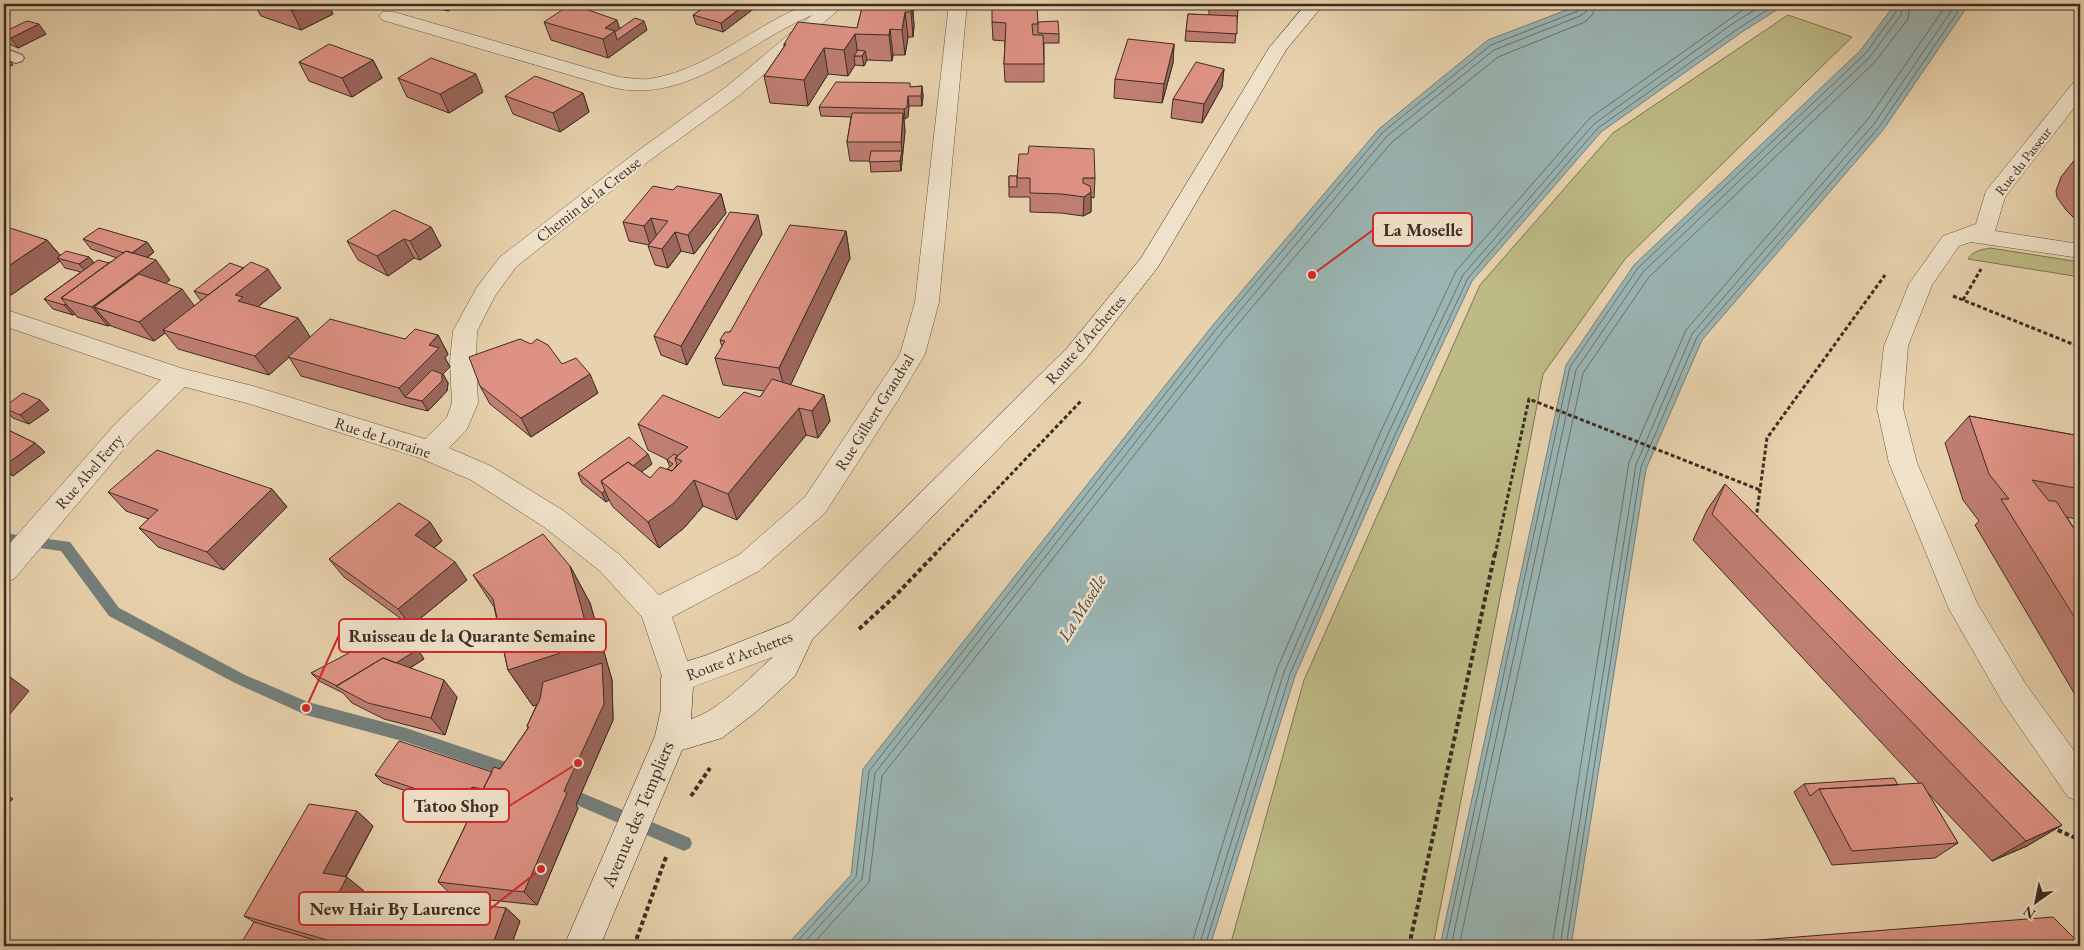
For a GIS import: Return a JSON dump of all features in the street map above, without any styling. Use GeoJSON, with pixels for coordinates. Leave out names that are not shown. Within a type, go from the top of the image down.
{"type":"FeatureCollection","features":[{"type":"Feature","properties":{"kind":"street"},"geometry":{"type":"LineString","coordinates":[[388,16],[618,83],[642,85],[659,83],[698,68],[744,46],[798,13],[830,4]]}},
{"type":"Feature","properties":{"kind":"street","name":"Chemin de la Creuse"},"geometry":{"type":"LineString","coordinates":[[430,451],[458,422],[464,403],[462,361],[465,331],[485,293],[508,262],[646,154],[733,91],[836,4]]}},
{"type":"Feature","properties":{"kind":"street","name":"Rue Gilbert Grandval"},"geometry":{"type":"LineString","coordinates":[[655,611],[749,563],[815,504],[912,354],[927,302],[958,4]]}},
{"type":"Feature","properties":{"kind":"street","name":"Route d'Archettes"},"geometry":{"type":"LineString","coordinates":[[671,736],[710,728],[745,702],[784,666],[801,631],[963,470],[1088,338],[1150,262],[1278,48],[1315,4]]}},
{"type":"Feature","properties":{"kind":"street","name":"Rue du Passeur"},"geometry":{"type":"LineString","coordinates":[[1972,235],[1986,228],[1994,196],[2080,87]]}},
{"type":"Feature","properties":{"kind":"street"},"geometry":{"type":"LineString","coordinates":[[2080,251],[1972,235],[1951,241],[1922,284],[1896,346],[1890,408],[1904,463],[1964,609],[2014,693],[2080,786]]}},
{"type":"Feature","properties":{"kind":"street","name":"Rue de Lorraine"},"geometry":{"type":"LineString","coordinates":[[4,318],[180,377],[253,395],[430,451],[481,473],[554,519],[610,563],[655,611],[677,678]]}},
{"type":"Feature","properties":{"kind":"street","name":"Rue Abel Ferry"},"geometry":{"type":"LineString","coordinates":[[4,570],[125,430],[180,377]]}},
{"type":"Feature","properties":{"kind":"street","name":"Route d'Archettes"},"geometry":{"type":"LineString","coordinates":[[677,678],[711,668],[801,631]]}},
{"type":"Feature","properties":{"kind":"street","name":"Avenue des Templiers"},"geometry":{"type":"LineString","coordinates":[[582,946],[671,736],[677,709],[677,678]]}},
{"type":"Feature","properties":{"kind":"path"},"geometry":{"type":"LineString","coordinates":[[1963,300],[1979,268],[1988,270]]}},
{"type":"Feature","properties":{"kind":"path"},"geometry":{"type":"LineString","coordinates":[[1408,946],[1529,399],[1760,490]]}},
{"type":"Feature","properties":{"kind":"path"},"geometry":{"type":"LineString","coordinates":[[634,946],[666,854]]}},
{"type":"Feature","properties":{"kind":"shaded area"},"geometry":{"type":"Polygon","coordinates":[[[1788,15],[1852,37],[1625,259],[1543,374],[1433,946],[1230,946],[1304,680],[1480,285],[1613,133],[1788,15]]]}},
{"type":"Feature","properties":{"kind":"shaded area"},"geometry":{"type":"Polygon","coordinates":[[[1990,248],[2080,262],[2080,277],[1968,259],[1980,250],[1990,248]]]}},
{"type":"Feature","properties":{"kind":"water"},"geometry":{"type":"Polygon","coordinates":[[[1582,4],[1786,4],[1742,32],[1601,132],[1472,281],[1398,439],[1295,676],[1210,946],[786,946],[851,875],[863,769],[1213,325],[1379,129],[1488,40],[1582,4]]]}},
{"type":"Feature","properties":{"kind":"water"},"geometry":{"type":"Polygon","coordinates":[[[1889,4],[1969,4],[1883,130],[1702,340],[1646,469],[1571,946],[1440,946],[1566,365],[1634,265],[1861,50],[1892,8],[1889,4]]]}},
{"type":"Feature","properties":{"kind":"building"},"geometry":{"type":"Polygon","coordinates":[[[268,4],[307,4],[292,11],[268,4]]]}},
{"type":"Feature","properties":{"kind":"building"},"geometry":{"type":"Polygon","coordinates":[[[571,4],[617,20],[605,28],[615,31],[603,39],[544,22],[571,4]]]}},
{"type":"Feature","properties":{"kind":"building"},"geometry":{"type":"Polygon","coordinates":[[[709,4],[746,4],[721,23],[693,15],[709,4]]]}},
{"type":"Feature","properties":{"kind":"building"},"geometry":{"type":"Polygon","coordinates":[[[863,4],[912,4],[911,12],[905,12],[902,30],[890,29],[889,35],[855,34],[844,50],[824,48],[804,80],[764,76],[786,44],[784,44],[798,22],[857,28],[863,4]]]}},
{"type":"Feature","properties":{"kind":"building"},"geometry":{"type":"Polygon","coordinates":[[[992,4],[1037,4],[1038,24],[1032,24],[1033,35],[1043,35],[1044,64],[1004,64],[1006,23],[992,22],[992,4]]]}},
{"type":"Feature","properties":{"kind":"building"},"geometry":{"type":"Polygon","coordinates":[[[1210,4],[1239,4],[1238,10],[1209,8],[1210,4]]]}},
{"type":"Feature","properties":{"kind":"building"},"geometry":{"type":"Polygon","coordinates":[[[1188,14],[1237,16],[1237,34],[1186,31],[1188,14]]]}},
{"type":"Feature","properties":{"kind":"building"},"geometry":{"type":"Polygon","coordinates":[[[635,18],[644,21],[617,40],[615,32],[635,18]]]}},
{"type":"Feature","properties":{"kind":"building"},"geometry":{"type":"Polygon","coordinates":[[[27,21],[39,24],[11,38],[4,36],[4,32],[27,21]]]}},
{"type":"Feature","properties":{"kind":"building"},"geometry":{"type":"Polygon","coordinates":[[[1058,21],[1059,34],[1038,33],[1038,22],[1058,21]]]}},
{"type":"Feature","properties":{"kind":"building"},"geometry":{"type":"Polygon","coordinates":[[[1128,39],[1174,44],[1164,84],[1115,79],[1128,39]]]}},
{"type":"Feature","properties":{"kind":"building"},"geometry":{"type":"Polygon","coordinates":[[[329,44],[373,60],[342,78],[299,62],[329,44]]]}},
{"type":"Feature","properties":{"kind":"building"},"geometry":{"type":"Polygon","coordinates":[[[858,50],[865,51],[862,56],[854,56],[858,50]]]}},
{"type":"Feature","properties":{"kind":"building"},"geometry":{"type":"Polygon","coordinates":[[[431,58],[476,74],[440,94],[398,78],[431,58]]]}},
{"type":"Feature","properties":{"kind":"building"},"geometry":{"type":"Polygon","coordinates":[[[1196,62],[1224,69],[1204,104],[1173,99],[1196,62]]]}},
{"type":"Feature","properties":{"kind":"building"},"geometry":{"type":"Polygon","coordinates":[[[535,76],[583,93],[553,113],[505,96],[535,76]]]}},
{"type":"Feature","properties":{"kind":"building"},"geometry":{"type":"Polygon","coordinates":[[[836,82],[910,83],[910,87],[922,86],[921,96],[908,96],[907,107],[904,109],[819,107],[836,82]]]}},
{"type":"Feature","properties":{"kind":"building"},"geometry":{"type":"Polygon","coordinates":[[[852,113],[903,113],[901,142],[847,142],[852,113]]]}},
{"type":"Feature","properties":{"kind":"building"},"geometry":{"type":"Polygon","coordinates":[[[1029,146],[1094,149],[1095,178],[1083,178],[1083,183],[1090,186],[1091,192],[1084,197],[1030,193],[1030,178],[1017,178],[1019,154],[1028,154],[1029,146]]]}},
{"type":"Feature","properties":{"kind":"building"},"geometry":{"type":"Polygon","coordinates":[[[871,151],[902,151],[900,161],[869,162],[871,151]]]}},
{"type":"Feature","properties":{"kind":"building"},"geometry":{"type":"Polygon","coordinates":[[[1009,176],[1017,176],[1017,187],[1009,187],[1009,176]]]}},
{"type":"Feature","properties":{"kind":"building"},"geometry":{"type":"Polygon","coordinates":[[[653,186],[673,190],[677,186],[721,194],[688,235],[675,232],[662,249],[648,246],[668,221],[651,218],[644,226],[623,222],[653,186]]]}},
{"type":"Feature","properties":{"kind":"building"},"geometry":{"type":"Polygon","coordinates":[[[394,210],[431,227],[410,241],[404,239],[377,256],[347,241],[394,210]]]}},
{"type":"Feature","properties":{"kind":"building"},"geometry":{"type":"Polygon","coordinates":[[[730,212],[758,215],[681,346],[654,336],[730,212]]]}},
{"type":"Feature","properties":{"kind":"building"},"geometry":{"type":"Polygon","coordinates":[[[790,225],[846,231],[779,368],[715,358],[725,341],[720,340],[725,332],[730,332],[790,225]]]}},
{"type":"Feature","properties":{"kind":"building"},"geometry":{"type":"Polygon","coordinates":[[[7,227],[47,240],[4,269],[4,228],[7,227]]]}},
{"type":"Feature","properties":{"kind":"building"},"geometry":{"type":"Polygon","coordinates":[[[99,228],[147,242],[132,253],[126,251],[124,253],[83,239],[99,228]]]}},
{"type":"Feature","properties":{"kind":"building"},"geometry":{"type":"Polygon","coordinates":[[[66,251],[89,257],[79,264],[57,258],[66,251]]]}},
{"type":"Feature","properties":{"kind":"building"},"geometry":{"type":"Polygon","coordinates":[[[126,251],[156,260],[92,307],[61,298],[126,251]]]}},
{"type":"Feature","properties":{"kind":"building"},"geometry":{"type":"Polygon","coordinates":[[[98,260],[109,263],[61,298],[66,304],[44,299],[98,260]]]}},
{"type":"Feature","properties":{"kind":"building"},"geometry":{"type":"Polygon","coordinates":[[[251,262],[268,269],[235,295],[243,297],[238,301],[298,318],[255,356],[163,330],[251,262]]]}},
{"type":"Feature","properties":{"kind":"building"},"geometry":{"type":"Polygon","coordinates":[[[230,263],[244,268],[208,295],[194,291],[230,263]]]}},
{"type":"Feature","properties":{"kind":"building"},"geometry":{"type":"Polygon","coordinates":[[[139,274],[182,289],[139,322],[94,307],[139,274]]]}},
{"type":"Feature","properties":{"kind":"building"},"geometry":{"type":"Polygon","coordinates":[[[330,319],[405,339],[415,329],[438,335],[429,345],[439,348],[399,388],[288,357],[330,319]]]}},
{"type":"Feature","properties":{"kind":"building"},"geometry":{"type":"Polygon","coordinates":[[[520,339],[531,344],[537,339],[548,345],[562,364],[576,358],[590,374],[521,418],[480,386],[469,357],[520,339]]]}},
{"type":"Feature","properties":{"kind":"building"},"geometry":{"type":"Polygon","coordinates":[[[432,370],[442,374],[442,381],[422,401],[405,397],[432,370]]]}},
{"type":"Feature","properties":{"kind":"building"},"geometry":{"type":"Polygon","coordinates":[[[772,379],[824,395],[812,411],[799,408],[728,494],[694,480],[674,503],[648,522],[601,481],[628,462],[650,478],[660,467],[672,471],[682,461],[675,458],[688,447],[638,424],[663,395],[719,418],[744,392],[760,397],[772,379]]]}},
{"type":"Feature","properties":{"kind":"building"},"geometry":{"type":"Polygon","coordinates":[[[23,393],[40,400],[20,415],[4,408],[4,407],[23,393]]]}},
{"type":"Feature","properties":{"kind":"building"},"geometry":{"type":"Polygon","coordinates":[[[1969,416],[2080,436],[2080,489],[2032,480],[2049,501],[2056,501],[2080,538],[2080,626],[2001,499],[2009,499],[1989,474],[1969,416]]]}},
{"type":"Feature","properties":{"kind":"building"},"geometry":{"type":"Polygon","coordinates":[[[4,428],[35,443],[4,466],[4,428]]]}},
{"type":"Feature","properties":{"kind":"building"},"geometry":{"type":"Polygon","coordinates":[[[629,437],[648,454],[633,466],[628,462],[601,481],[605,491],[602,493],[578,473],[629,437]]]}},
{"type":"Feature","properties":{"kind":"building"},"geometry":{"type":"Polygon","coordinates":[[[157,450],[272,489],[207,552],[139,528],[158,510],[108,492],[157,450]]]}},
{"type":"Feature","properties":{"kind":"building"},"geometry":{"type":"Polygon","coordinates":[[[674,454],[678,456],[675,458],[677,465],[672,471],[667,469],[673,464],[667,460],[674,454]]]}},
{"type":"Feature","properties":{"kind":"building"},"geometry":{"type":"Polygon","coordinates":[[[1725,484],[2062,825],[2026,841],[1712,514],[1725,484]]]}},
{"type":"Feature","properties":{"kind":"building"},"geometry":{"type":"Polygon","coordinates":[[[399,503],[430,522],[415,535],[455,562],[398,609],[329,559],[399,503]]]}},
{"type":"Feature","properties":{"kind":"building"},"geometry":{"type":"Polygon","coordinates":[[[543,534],[570,566],[591,643],[508,670],[493,599],[473,575],[543,534]]]}},
{"type":"Feature","properties":{"kind":"building"},"geometry":{"type":"Polygon","coordinates":[[[406,633],[417,650],[396,663],[383,658],[337,686],[311,673],[375,639],[382,645],[406,633]]]}},
{"type":"Feature","properties":{"kind":"building"},"geometry":{"type":"Polygon","coordinates":[[[383,658],[444,680],[431,718],[368,703],[336,686],[383,658]]]}},
{"type":"Feature","properties":{"kind":"building"},"geometry":{"type":"Polygon","coordinates":[[[602,663],[604,704],[564,791],[567,793],[524,892],[438,882],[494,767],[500,769],[529,727],[527,726],[540,699],[543,682],[602,663]]]}},
{"type":"Feature","properties":{"kind":"building"},"geometry":{"type":"Polygon","coordinates":[[[399,741],[492,772],[483,789],[472,787],[460,804],[375,775],[399,741]]]}},
{"type":"Feature","properties":{"kind":"building"},"geometry":{"type":"Polygon","coordinates":[[[1894,778],[1898,785],[1819,789],[1810,796],[1804,784],[1894,778]]]}},
{"type":"Feature","properties":{"kind":"building"},"geometry":{"type":"Polygon","coordinates":[[[1922,783],[1958,843],[1852,851],[1819,789],[1922,783]]]}},
{"type":"Feature","properties":{"kind":"building"},"geometry":{"type":"Polygon","coordinates":[[[309,804],[357,811],[323,873],[347,877],[327,915],[372,924],[388,894],[506,908],[492,946],[348,946],[244,916],[309,804]]]}},
{"type":"Feature","properties":{"kind":"building"},"geometry":{"type":"Polygon","coordinates":[[[2053,917],[2080,946],[1682,946],[2053,917]]]}},
{"type":"Feature","properties":{"kind":"building"},"geometry":{"type":"Polygon","coordinates":[[[254,922],[315,940],[312,946],[241,946],[254,922]]]}},
{"type":"Feature","properties":{"kind":"waterway"},"geometry":{"type":"LineString","coordinates":[[4,538],[65,546],[114,612],[240,679],[306,708],[406,735],[517,773]]}},
{"type":"Feature","properties":{"kind":"waterway"},"geometry":{"type":"LineString","coordinates":[[563,792],[684,843]]}},
{"type":"Feature","properties":{"kind":"place","name":"La Moselle"},"geometry":{"type":"Point","coordinates":[1312,275]}},
{"type":"Feature","properties":{"kind":"place","name":"Ruisseau de la Quarante Semaine"},"geometry":{"type":"Point","coordinates":[306,708]}},
{"type":"Feature","properties":{"kind":"place","name":"Tatoo Shop"},"geometry":{"type":"Point","coordinates":[578,763]}},
{"type":"Feature","properties":{"kind":"place","name":"New Hair By Laurence"},"geometry":{"type":"Point","coordinates":[541,869]}}]}
